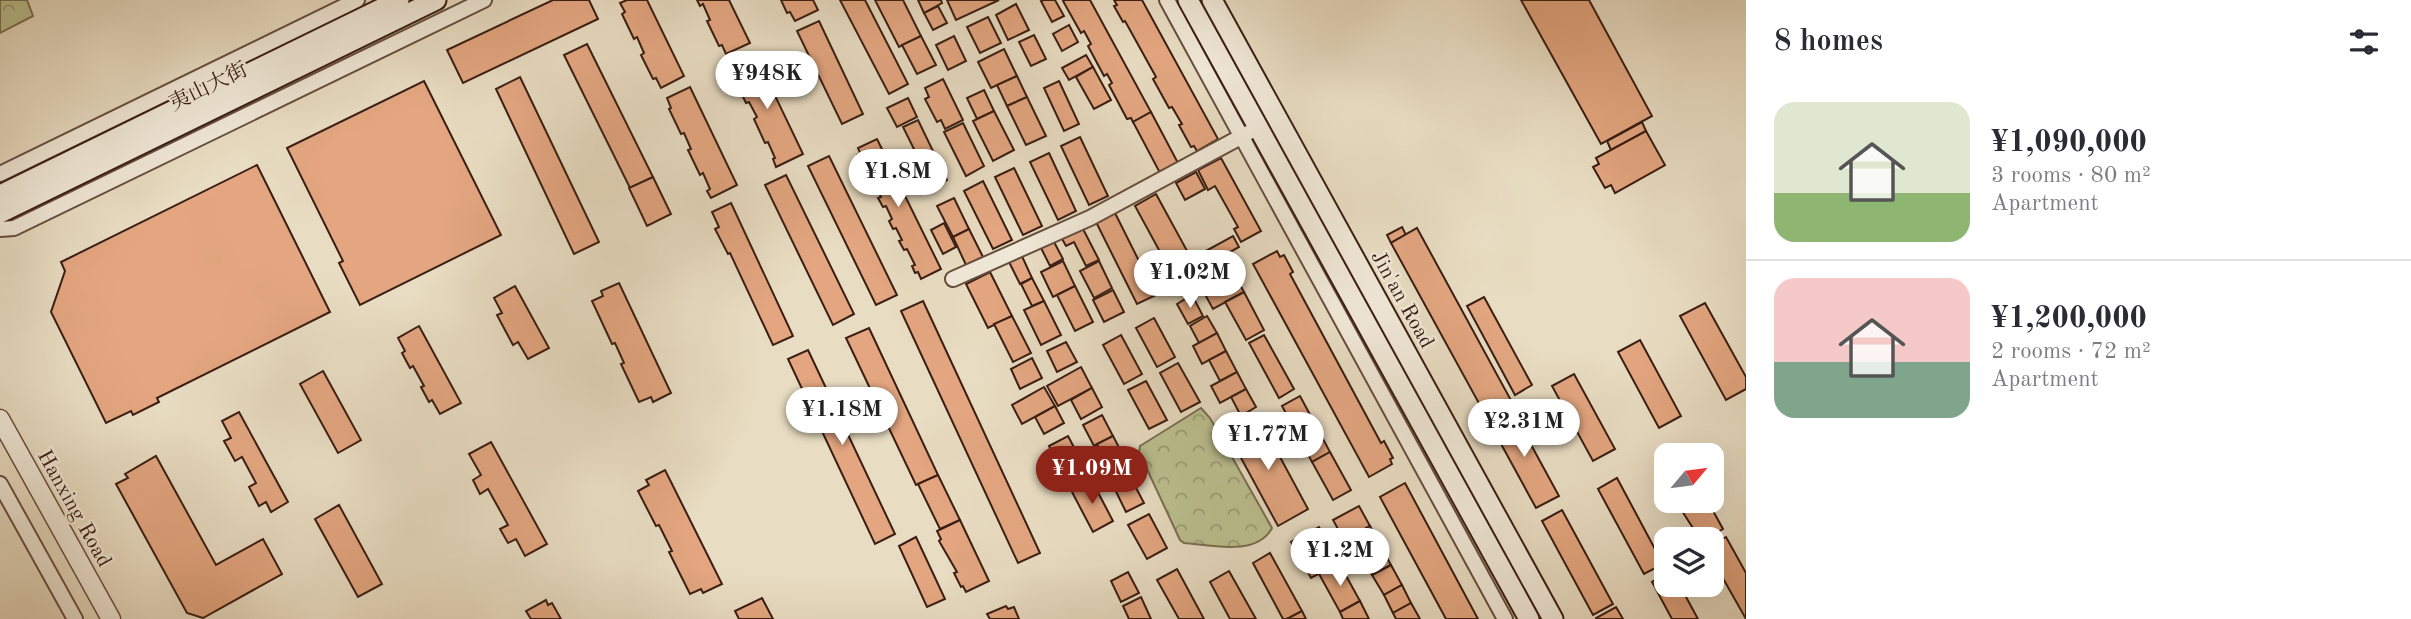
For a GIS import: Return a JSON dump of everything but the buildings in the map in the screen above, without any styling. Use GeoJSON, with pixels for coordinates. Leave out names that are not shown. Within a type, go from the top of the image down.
{"type":"FeatureCollection","features":[{"type":"Feature","properties":{"kind":"main road","name":"夷山大街"},"geometry":{"type":"LineString","coordinates":[[0,195],[398,0]]}},
{"type":"Feature","properties":{"kind":"main road","name":"夷山大街"},"geometry":{"type":"LineString","coordinates":[[0,213],[436,0]]}},
{"type":"Feature","properties":{"kind":"main road","name":"Jin'an Road"},"geometry":{"type":"LineString","coordinates":[[1188,0],[1250,132],[1529,619]]}},
{"type":"Feature","properties":{"kind":"main road","name":"Jin'an Road"},"geometry":{"type":"LineString","coordinates":[[1212,0],[1553,619]]}},
{"type":"Feature","properties":{"kind":"street"},"geometry":{"type":"LineString","coordinates":[[0,174],[357,0]]}},
{"type":"Feature","properties":{"kind":"street"},"geometry":{"type":"LineString","coordinates":[[0,229],[14,228],[484,0]]}},
{"type":"Feature","properties":{"kind":"street"},"geometry":{"type":"LineString","coordinates":[[1167,0],[1250,132],[1504,619]]}},
{"type":"Feature","properties":{"kind":"street"},"geometry":{"type":"LineString","coordinates":[[953,278],[1090,218],[1250,132]]}},
{"type":"Feature","properties":{"kind":"street","name":"Hanxing Road"},"geometry":{"type":"LineString","coordinates":[[0,419],[111,619]]}},
{"type":"Feature","properties":{"kind":"street","name":"Hanxing Road"},"geometry":{"type":"LineString","coordinates":[[0,442],[98,619]]}},
{"type":"Feature","properties":{"kind":"street"},"geometry":{"type":"LineString","coordinates":[[0,484],[75,619]]}},
{"type":"Feature","properties":{"kind":"green space"},"geometry":{"type":"Polygon","coordinates":[[[0,0],[27,0],[33,16],[0,33],[0,0]]]}},
{"type":"Feature","properties":{"kind":"green space"},"geometry":{"type":"Polygon","coordinates":[[[1201,408],[1210,418],[1272,528],[1256,543],[1219,547],[1184,543],[1180,540],[1139,452],[1140,446],[1201,408]]]}}]}
